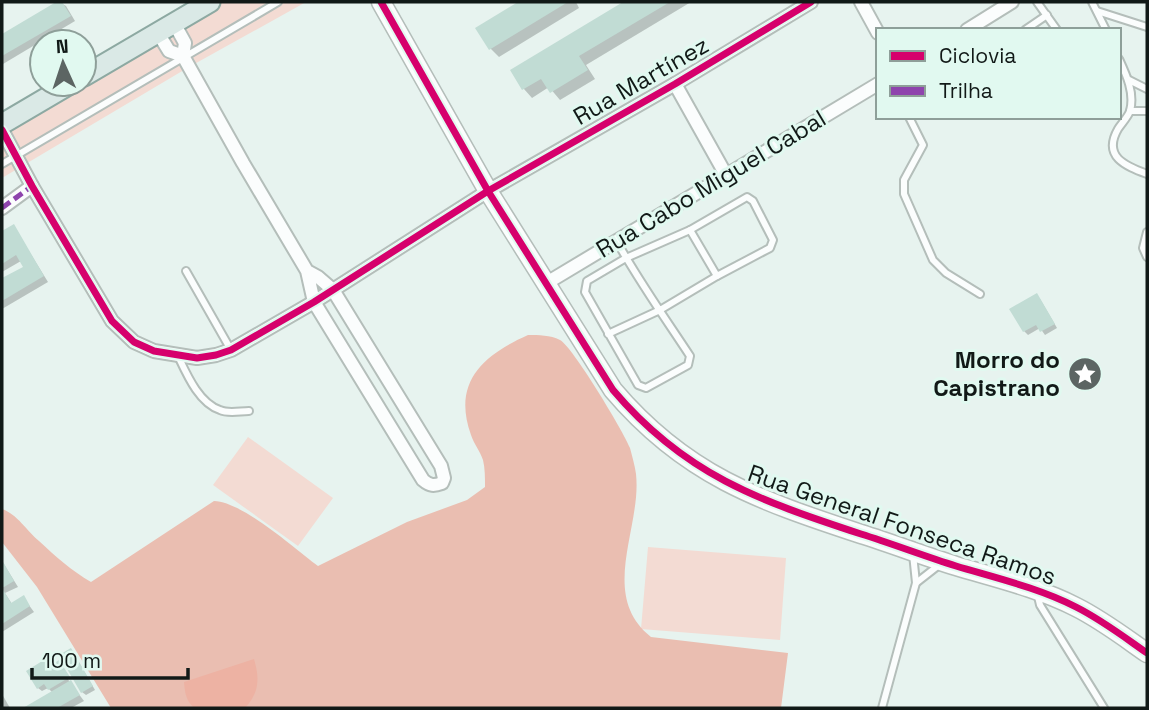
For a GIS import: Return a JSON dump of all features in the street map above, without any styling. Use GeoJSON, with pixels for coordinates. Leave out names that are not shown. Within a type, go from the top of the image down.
{"type":"FeatureCollection","features":[{"type":"Feature","properties":{"kind":"main road"},"geometry":{"type":"LineString","coordinates":[[98,68],[210,2]]}},
{"type":"Feature","properties":{"kind":"main road"},"geometry":{"type":"LineString","coordinates":[[2,124],[47,98]]}},
{"type":"Feature","properties":{"kind":"street","name":"Rua General Fonseca Ramos"},"geometry":{"type":"LineString","coordinates":[[381,2],[488,191],[545,284],[613,390],[637,419],[669,446],[718,478],[773,504],[1074,606],[1103,622],[1147,653]]}},
{"type":"Feature","properties":{"kind":"street","name":"Rua Martínez"},"geometry":{"type":"LineString","coordinates":[[2,130],[112,321],[134,342],[154,351],[197,358],[231,350],[314,302],[488,191],[811,2]]}},
{"type":"Feature","properties":{"kind":"street"},"geometry":{"type":"LineString","coordinates":[[861,2],[876,29]]}},
{"type":"Feature","properties":{"kind":"street"},"geometry":{"type":"LineString","coordinates":[[970,28],[1012,2]]}},
{"type":"Feature","properties":{"kind":"street"},"geometry":{"type":"LineString","coordinates":[[166,28],[169,51],[183,56]]}},
{"type":"Feature","properties":{"kind":"street"},"geometry":{"type":"LineString","coordinates":[[166,28],[185,43],[183,56],[307,271],[314,302],[424,480],[435,486],[442,483],[444,478],[441,467],[333,290],[307,271]]}},
{"type":"Feature","properties":{"kind":"street"},"geometry":{"type":"LineString","coordinates":[[675,84],[726,175]]}},
{"type":"Feature","properties":{"kind":"street","name":"Rua Cabo Miguel Cabal"},"geometry":{"type":"LineString","coordinates":[[545,284],[876,85]]}},
{"type":"Feature","properties":{"kind":"street"},"geometry":{"type":"LineString","coordinates":[[2,208],[32,186]]}},
{"type":"Feature","properties":{"kind":"street"},"geometry":{"type":"LineString","coordinates":[[370,393],[390,383]]}},
{"type":"Feature","properties":{"kind":"lane"},"geometry":{"type":"LineString","coordinates":[[2,164],[278,2]]}},
{"type":"Feature","properties":{"kind":"lane"},"geometry":{"type":"LineString","coordinates":[[1037,2],[1056,28]]}},
{"type":"Feature","properties":{"kind":"lane"},"geometry":{"type":"LineString","coordinates":[[1091,2],[1105,28]]}},
{"type":"Feature","properties":{"kind":"lane"},"geometry":{"type":"LineString","coordinates":[[1097,11],[1147,27]]}},
{"type":"Feature","properties":{"kind":"lane"},"geometry":{"type":"LineString","coordinates":[[1028,28],[1047,15]]}},
{"type":"Feature","properties":{"kind":"lane"},"geometry":{"type":"LineString","coordinates":[[1121,63],[1129,80],[1130,111],[1114,138],[1113,147],[1116,157],[1126,166],[1147,174]]}},
{"type":"Feature","properties":{"kind":"lane"},"geometry":{"type":"LineString","coordinates":[[1129,80],[1147,89]]}},
{"type":"Feature","properties":{"kind":"lane"},"geometry":{"type":"LineString","coordinates":[[1130,111],[1147,111]]}},
{"type":"Feature","properties":{"kind":"lane"},"geometry":{"type":"LineString","coordinates":[[910,119],[923,145],[904,180],[904,194],[933,260],[946,273],[980,294]]}},
{"type":"Feature","properties":{"kind":"lane"},"geometry":{"type":"LineString","coordinates":[[608,334],[660,310],[773,245],[753,201],[747,197],[690,230],[626,258],[587,281],[584,285],[585,292],[608,334],[638,385],[646,388],[690,362],[690,356],[660,310],[626,258],[616,240]]}},
{"type":"Feature","properties":{"kind":"lane"},"geometry":{"type":"LineString","coordinates":[[690,230],[716,276]]}},
{"type":"Feature","properties":{"kind":"lane"},"geometry":{"type":"LineString","coordinates":[[1147,232],[1143,248],[1147,257]]}},
{"type":"Feature","properties":{"kind":"lane"},"geometry":{"type":"LineString","coordinates":[[186,271],[231,350]]}},
{"type":"Feature","properties":{"kind":"lane"},"geometry":{"type":"LineString","coordinates":[[178,356],[190,382],[212,406],[223,412],[249,411]]}},
{"type":"Feature","properties":{"kind":"lane"},"geometry":{"type":"LineString","coordinates":[[883,708],[916,583],[912,551]]}},
{"type":"Feature","properties":{"kind":"lane"},"geometry":{"type":"LineString","coordinates":[[916,583],[942,562]]}},
{"type":"Feature","properties":{"kind":"lane"},"geometry":{"type":"LineString","coordinates":[[1036,591],[1040,604],[1104,708]]}},
{"type":"Feature","properties":{"kind":"shaded area"},"geometry":{"type":"Polygon","coordinates":[[[205,2],[306,2],[189,67],[2,178],[2,122],[43,98],[98,98],[98,65],[205,2]]]}},
{"type":"Feature","properties":{"kind":"shaded area"},"geometry":{"type":"Polygon","coordinates":[[[528,335],[552,337],[566,346],[597,390],[630,448],[636,474],[636,495],[625,581],[627,601],[635,620],[651,637],[788,653],[781,708],[111,708],[37,587],[2,542],[2,509],[17,519],[64,563],[91,582],[214,501],[226,503],[253,517],[318,566],[407,522],[467,500],[485,487],[483,460],[472,438],[466,416],[469,385],[485,361],[528,335]]]}},
{"type":"Feature","properties":{"kind":"shaded area"},"geometry":{"type":"Polygon","coordinates":[[[248,437],[333,498],[298,546],[213,485],[248,437]]]}},
{"type":"Feature","properties":{"kind":"shaded area"},"geometry":{"type":"Polygon","coordinates":[[[648,547],[786,558],[780,640],[641,629],[648,547]]]}},
{"type":"Feature","properties":{"kind":"shaded area"},"geometry":{"type":"Polygon","coordinates":[[[254,659],[257,685],[245,708],[194,708],[189,702],[184,682],[254,659]]]}},
{"type":"Feature","properties":{"kind":"building"},"geometry":{"type":"Polygon","coordinates":[[[56,2],[62,2],[71,16],[50,28],[28,28],[28,41],[2,56],[2,34],[56,2]]]}},
{"type":"Feature","properties":{"kind":"building"},"geometry":{"type":"Polygon","coordinates":[[[518,2],[568,2],[489,50],[475,28],[518,2]]]}},
{"type":"Feature","properties":{"kind":"building"},"geometry":{"type":"Polygon","coordinates":[[[623,2],[670,2],[579,56],[588,70],[550,93],[541,79],[522,90],[510,70],[623,2]]]}},
{"type":"Feature","properties":{"kind":"building"},"geometry":{"type":"Polygon","coordinates":[[[14,224],[44,276],[2,301],[2,278],[23,267],[16,255],[2,264],[2,231],[14,224]]]}},
{"type":"Feature","properties":{"kind":"building"},"geometry":{"type":"Polygon","coordinates":[[[1037,293],[1055,324],[1040,332],[1036,325],[1023,332],[1009,309],[1037,293]]]}},
{"type":"Feature","properties":{"kind":"building"},"geometry":{"type":"Polygon","coordinates":[[[2,560],[14,581],[4,587],[2,587],[2,560]]]}},
{"type":"Feature","properties":{"kind":"building"},"geometry":{"type":"Polygon","coordinates":[[[2,588],[11,603],[24,595],[30,606],[2,624],[2,588]]]}},
{"type":"Feature","properties":{"kind":"building"},"geometry":{"type":"Polygon","coordinates":[[[71,648],[93,686],[81,693],[59,655],[71,648]]]}},
{"type":"Feature","properties":{"kind":"building"},"geometry":{"type":"Polygon","coordinates":[[[44,660],[48,667],[59,660],[70,677],[48,690],[44,684],[37,689],[26,671],[44,660]]]}},
{"type":"Feature","properties":{"kind":"building"},"geometry":{"type":"Polygon","coordinates":[[[71,680],[80,695],[57,708],[23,708],[71,680]]]}},
{"type":"Feature","properties":{"kind":"marked path"},"geometry":{"type":"LineString","coordinates":[[2,208],[32,186]]}},
{"type":"Feature","properties":{"kind":"cycle path"},"geometry":{"type":"LineString","coordinates":[[381,2],[488,191],[613,390],[668,444],[696,464],[756,496],[1062,600],[1095,617],[1147,653]]}},
{"type":"Feature","properties":{"kind":"cycle path"},"geometry":{"type":"LineString","coordinates":[[2,130],[112,321],[134,342],[154,351],[197,358],[216,355],[231,350],[314,302],[488,191],[811,2]]}},
{"type":"Feature","properties":{"kind":"place","name":"Morro do Capistrano"},"geometry":{"type":"Point","coordinates":[1085,374]}}]}
